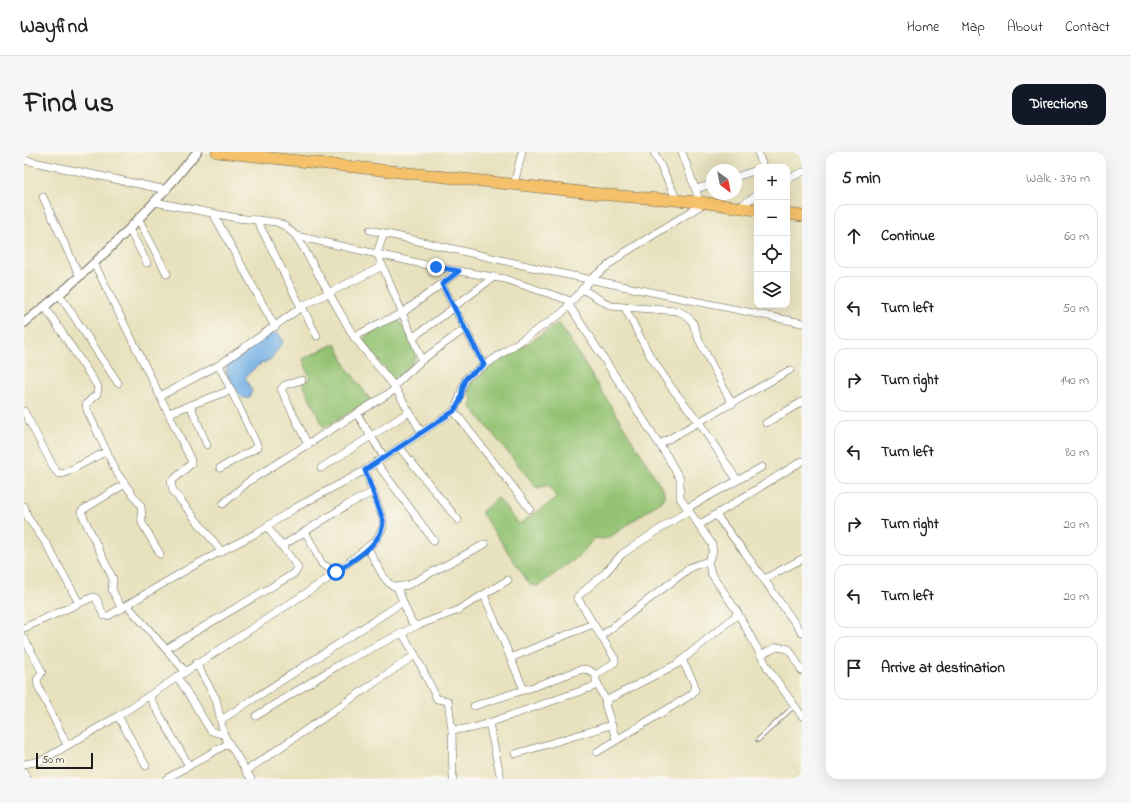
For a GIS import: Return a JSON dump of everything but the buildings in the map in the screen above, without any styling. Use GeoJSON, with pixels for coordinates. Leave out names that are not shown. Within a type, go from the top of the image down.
{"type":"FeatureCollection","features":[{"type":"Feature","properties":{"kind":"main road"},"geometry":{"type":"LineString","coordinates":[[217,152],[677,200],[754,210]]}},
{"type":"Feature","properties":{"kind":"main road"},"geometry":{"type":"LineString","coordinates":[[790,214],[802,216]]}},
{"type":"Feature","properties":{"kind":"street"},"geometry":{"type":"LineString","coordinates":[[24,323],[45,307],[129,229],[167,190],[197,152]]}},
{"type":"Feature","properties":{"kind":"street"},"geometry":{"type":"LineString","coordinates":[[514,184],[522,152]]}},
{"type":"Feature","properties":{"kind":"street"},"geometry":{"type":"LineString","coordinates":[[654,152],[677,200]]}},
{"type":"Feature","properties":{"kind":"street"},"geometry":{"type":"LineString","coordinates":[[24,628],[95,597],[105,616],[125,607],[193,566],[267,527],[295,508],[365,470],[454,411],[460,401],[464,382],[467,377],[548,324],[570,303],[590,279],[624,253],[702,203],[682,152]]}},
{"type":"Feature","properties":{"kind":"street"},"geometry":{"type":"LineString","coordinates":[[758,152],[762,164]]}},
{"type":"Feature","properties":{"kind":"street"},"geometry":{"type":"LineString","coordinates":[[24,160],[167,190]]}},
{"type":"Feature","properties":{"kind":"street"},"geometry":{"type":"LineString","coordinates":[[742,175],[754,171]]}},
{"type":"Feature","properties":{"kind":"street"},"geometry":{"type":"LineString","coordinates":[[790,178],[802,172]]}},
{"type":"Feature","properties":{"kind":"street"},"geometry":{"type":"LineString","coordinates":[[696,189],[706,186]]}},
{"type":"Feature","properties":{"kind":"street"},"geometry":{"type":"LineString","coordinates":[[43,197],[79,275]]}},
{"type":"Feature","properties":{"kind":"street"},"geometry":{"type":"LineString","coordinates":[[739,207],[754,197]]}},
{"type":"Feature","properties":{"kind":"street"},"geometry":{"type":"LineString","coordinates":[[155,202],[280,224],[296,236],[330,292],[354,337],[395,388],[422,432]]}},
{"type":"Feature","properties":{"kind":"street"},"geometry":{"type":"LineString","coordinates":[[213,213],[275,327]]}},
{"type":"Feature","properties":{"kind":"street"},"geometry":{"type":"LineString","coordinates":[[138,220],[166,274]]}},
{"type":"Feature","properties":{"kind":"street"},"geometry":{"type":"LineString","coordinates":[[257,220],[317,336]]}},
{"type":"Feature","properties":{"kind":"street"},"geometry":{"type":"LineString","coordinates":[[129,229],[146,263]]}},
{"type":"Feature","properties":{"kind":"street"},"geometry":{"type":"LineString","coordinates":[[370,230],[452,250],[802,323]]}},
{"type":"Feature","properties":{"kind":"street"},"geometry":{"type":"LineString","coordinates":[[384,233],[377,253],[401,314],[422,360]]}},
{"type":"Feature","properties":{"kind":"street"},"geometry":{"type":"LineString","coordinates":[[296,236],[459,271],[494,277],[570,303],[660,444],[680,479],[680,498],[713,548],[708,561],[711,573],[738,614],[760,655],[782,690],[802,716]]}},
{"type":"Feature","properties":{"kind":"street"},"geometry":{"type":"LineString","coordinates":[[94,263],[191,460],[191,464],[171,482],[173,491],[222,552]]}},
{"type":"Feature","properties":{"kind":"street"},"geometry":{"type":"LineString","coordinates":[[160,396],[219,364],[275,327],[278,322],[302,307],[383,266]]}},
{"type":"Feature","properties":{"kind":"street"},"geometry":{"type":"LineString","coordinates":[[354,337],[401,314],[459,271]]}},
{"type":"Feature","properties":{"kind":"street"},"geometry":{"type":"LineString","coordinates":[[412,338],[494,277]]}},
{"type":"Feature","properties":{"kind":"street"},"geometry":{"type":"LineString","coordinates":[[442,284],[455,306],[484,365]]}},
{"type":"Feature","properties":{"kind":"street"},"geometry":{"type":"LineString","coordinates":[[582,288],[611,306],[678,311],[689,318],[732,404]]}},
{"type":"Feature","properties":{"kind":"street"},"geometry":{"type":"LineString","coordinates":[[59,294],[118,383]]}},
{"type":"Feature","properties":{"kind":"street"},"geometry":{"type":"LineString","coordinates":[[45,307],[98,387],[97,394],[86,406],[107,451],[125,484],[141,506],[142,523],[160,554]]}},
{"type":"Feature","properties":{"kind":"street"},"geometry":{"type":"LineString","coordinates":[[625,308],[645,347],[671,387],[699,422],[737,480]]}},
{"type":"Feature","properties":{"kind":"street"},"geometry":{"type":"LineString","coordinates":[[223,504],[249,482],[357,414],[395,388],[422,360],[466,328]]}},
{"type":"Feature","properties":{"kind":"street"},"geometry":{"type":"LineString","coordinates":[[219,364],[258,447],[220,468]]}},
{"type":"Feature","properties":{"kind":"street"},"geometry":{"type":"LineString","coordinates":[[660,444],[790,370]]}},
{"type":"Feature","properties":{"kind":"street"},"geometry":{"type":"LineString","coordinates":[[302,380],[285,385],[281,389],[308,445]]}},
{"type":"Feature","properties":{"kind":"street"},"geometry":{"type":"LineString","coordinates":[[169,413],[231,390]]}},
{"type":"Feature","properties":{"kind":"street"},"geometry":{"type":"LineString","coordinates":[[766,423],[802,402]]}},
{"type":"Feature","properties":{"kind":"street"},"geometry":{"type":"LineString","coordinates":[[190,405],[207,445]]}},
{"type":"Feature","properties":{"kind":"street"},"geometry":{"type":"LineString","coordinates":[[24,411],[55,470],[59,474],[65,473],[107,451]]}},
{"type":"Feature","properties":{"kind":"street"},"geometry":{"type":"LineString","coordinates":[[454,411],[530,509]]}},
{"type":"Feature","properties":{"kind":"street"},"geometry":{"type":"LineString","coordinates":[[321,468],[409,412]]}},
{"type":"Feature","properties":{"kind":"street"},"geometry":{"type":"LineString","coordinates":[[357,414],[384,457]]}},
{"type":"Feature","properties":{"kind":"street"},"geometry":{"type":"LineString","coordinates":[[400,448],[458,520]]}},
{"type":"Feature","properties":{"kind":"street"},"geometry":{"type":"LineString","coordinates":[[699,525],[802,461]]}},
{"type":"Feature","properties":{"kind":"street"},"geometry":{"type":"LineString","coordinates":[[376,462],[434,541]]}},
{"type":"Feature","properties":{"kind":"street"},"geometry":{"type":"LineString","coordinates":[[596,675],[615,662],[615,659],[578,599],[577,597],[580,592],[600,578],[622,554],[688,509],[762,467]]}},
{"type":"Feature","properties":{"kind":"street"},"geometry":{"type":"LineString","coordinates":[[24,764],[40,761],[118,716],[196,663],[280,611],[368,548],[376,540],[383,527],[383,520],[365,470]]}},
{"type":"Feature","properties":{"kind":"street"},"geometry":{"type":"LineString","coordinates":[[125,484],[81,512],[113,579],[112,590],[125,607],[185,671]]}},
{"type":"Feature","properties":{"kind":"street"},"geometry":{"type":"LineString","coordinates":[[282,546],[347,505],[373,492]]}},
{"type":"Feature","properties":{"kind":"street"},"geometry":{"type":"LineString","coordinates":[[24,506],[26,519],[46,543],[79,603]]}},
{"type":"Feature","properties":{"kind":"street"},"geometry":{"type":"LineString","coordinates":[[716,515],[802,633]]}},
{"type":"Feature","properties":{"kind":"street"},"geometry":{"type":"LineString","coordinates":[[166,649],[295,573],[297,566],[267,527]]}},
{"type":"Feature","properties":{"kind":"street"},"geometry":{"type":"LineString","coordinates":[[305,531],[322,564],[336,572]]}},
{"type":"Feature","properties":{"kind":"street"},"geometry":{"type":"LineString","coordinates":[[368,548],[390,585],[397,587],[408,585],[485,544]]}},
{"type":"Feature","properties":{"kind":"street"},"geometry":{"type":"LineString","coordinates":[[764,579],[802,559]]}},
{"type":"Feature","properties":{"kind":"street"},"geometry":{"type":"LineString","coordinates":[[601,636],[691,567],[708,561]]}},
{"type":"Feature","properties":{"kind":"street"},"geometry":{"type":"LineString","coordinates":[[256,716],[342,663],[416,626],[456,611],[508,580]]}},
{"type":"Feature","properties":{"kind":"street"},"geometry":{"type":"LineString","coordinates":[[397,587],[412,624],[416,626]]}},
{"type":"Feature","properties":{"kind":"street"},"geometry":{"type":"LineString","coordinates":[[484,595],[524,690]]}},
{"type":"Feature","properties":{"kind":"street"},"geometry":{"type":"LineString","coordinates":[[221,720],[403,602]]}},
{"type":"Feature","properties":{"kind":"street"},"geometry":{"type":"LineString","coordinates":[[606,702],[682,660],[738,614]]}},
{"type":"Feature","properties":{"kind":"street"},"geometry":{"type":"LineString","coordinates":[[510,658],[594,624]]}},
{"type":"Feature","properties":{"kind":"street"},"geometry":{"type":"LineString","coordinates":[[402,633],[437,699],[448,700],[452,730],[453,779]]}},
{"type":"Feature","properties":{"kind":"street"},"geometry":{"type":"LineString","coordinates":[[24,638],[42,672],[37,680],[38,686],[67,745]]}},
{"type":"Feature","properties":{"kind":"street"},"geometry":{"type":"LineString","coordinates":[[760,655],[777,647],[789,649],[802,671]]}},
{"type":"Feature","properties":{"kind":"street"},"geometry":{"type":"LineString","coordinates":[[246,771],[415,655]]}},
{"type":"Feature","properties":{"kind":"street"},"geometry":{"type":"LineString","coordinates":[[597,752],[616,739],[691,695],[695,690],[694,683],[682,660]]}},
{"type":"Feature","properties":{"kind":"street"},"geometry":{"type":"LineString","coordinates":[[196,663],[216,699],[224,735],[251,779]]}},
{"type":"Feature","properties":{"kind":"street"},"geometry":{"type":"LineString","coordinates":[[474,706],[582,669],[589,670],[596,675],[598,684],[606,702],[606,711],[616,739]]}},
{"type":"Feature","properties":{"kind":"street"},"geometry":{"type":"LineString","coordinates":[[177,676],[211,731],[224,735]]}},
{"type":"Feature","properties":{"kind":"street"},"geometry":{"type":"LineString","coordinates":[[452,730],[474,728],[598,684]]}},
{"type":"Feature","properties":{"kind":"street"},"geometry":{"type":"LineString","coordinates":[[149,696],[188,766]]}},
{"type":"Feature","properties":{"kind":"street"},"geometry":{"type":"LineString","coordinates":[[118,716],[146,766]]}},
{"type":"Feature","properties":{"kind":"street"},"geometry":{"type":"LineString","coordinates":[[488,723],[501,779]]}},
{"type":"Feature","properties":{"kind":"street"},"geometry":{"type":"LineString","coordinates":[[515,754],[611,725]]}},
{"type":"Feature","properties":{"kind":"street"},"geometry":{"type":"LineString","coordinates":[[166,779],[229,743]]}},
{"type":"Feature","properties":{"kind":"street"},"geometry":{"type":"LineString","coordinates":[[24,773],[27,779]]}},
{"type":"Feature","properties":{"kind":"lane"},"geometry":{"type":"LineString","coordinates":[[758,740],[795,705]]}},
{"type":"Feature","properties":{"kind":"green space"},"geometry":{"type":"Polygon","coordinates":[[[397,319],[403,326],[409,338],[414,349],[415,358],[394,381],[365,343],[364,339],[369,333],[397,319]]]}},
{"type":"Feature","properties":{"kind":"green space"},"geometry":{"type":"Polygon","coordinates":[[[559,323],[664,491],[664,499],[610,537],[603,539],[594,538],[579,556],[538,586],[530,585],[481,512],[498,498],[519,524],[557,498],[548,485],[537,488],[470,406],[473,402],[466,384],[559,323]]]}},
{"type":"Feature","properties":{"kind":"green space"},"geometry":{"type":"Polygon","coordinates":[[[336,343],[347,368],[371,400],[324,428],[302,382],[310,379],[303,359],[336,343]]]}},
{"type":"Feature","properties":{"kind":"water"},"geometry":{"type":"Polygon","coordinates":[[[273,332],[280,335],[283,342],[271,359],[257,366],[245,377],[252,391],[249,398],[243,398],[236,391],[230,381],[227,371],[228,361],[273,332]]]}},
{"type":"Feature","properties":{"kind":"route"},"geometry":{"type":"LineString","coordinates":[[336,572],[368,548],[376,540],[383,527],[383,520],[365,470],[454,411],[460,401],[464,382],[467,377],[484,365],[459,314],[442,284],[459,271],[436,267]]}}]}
